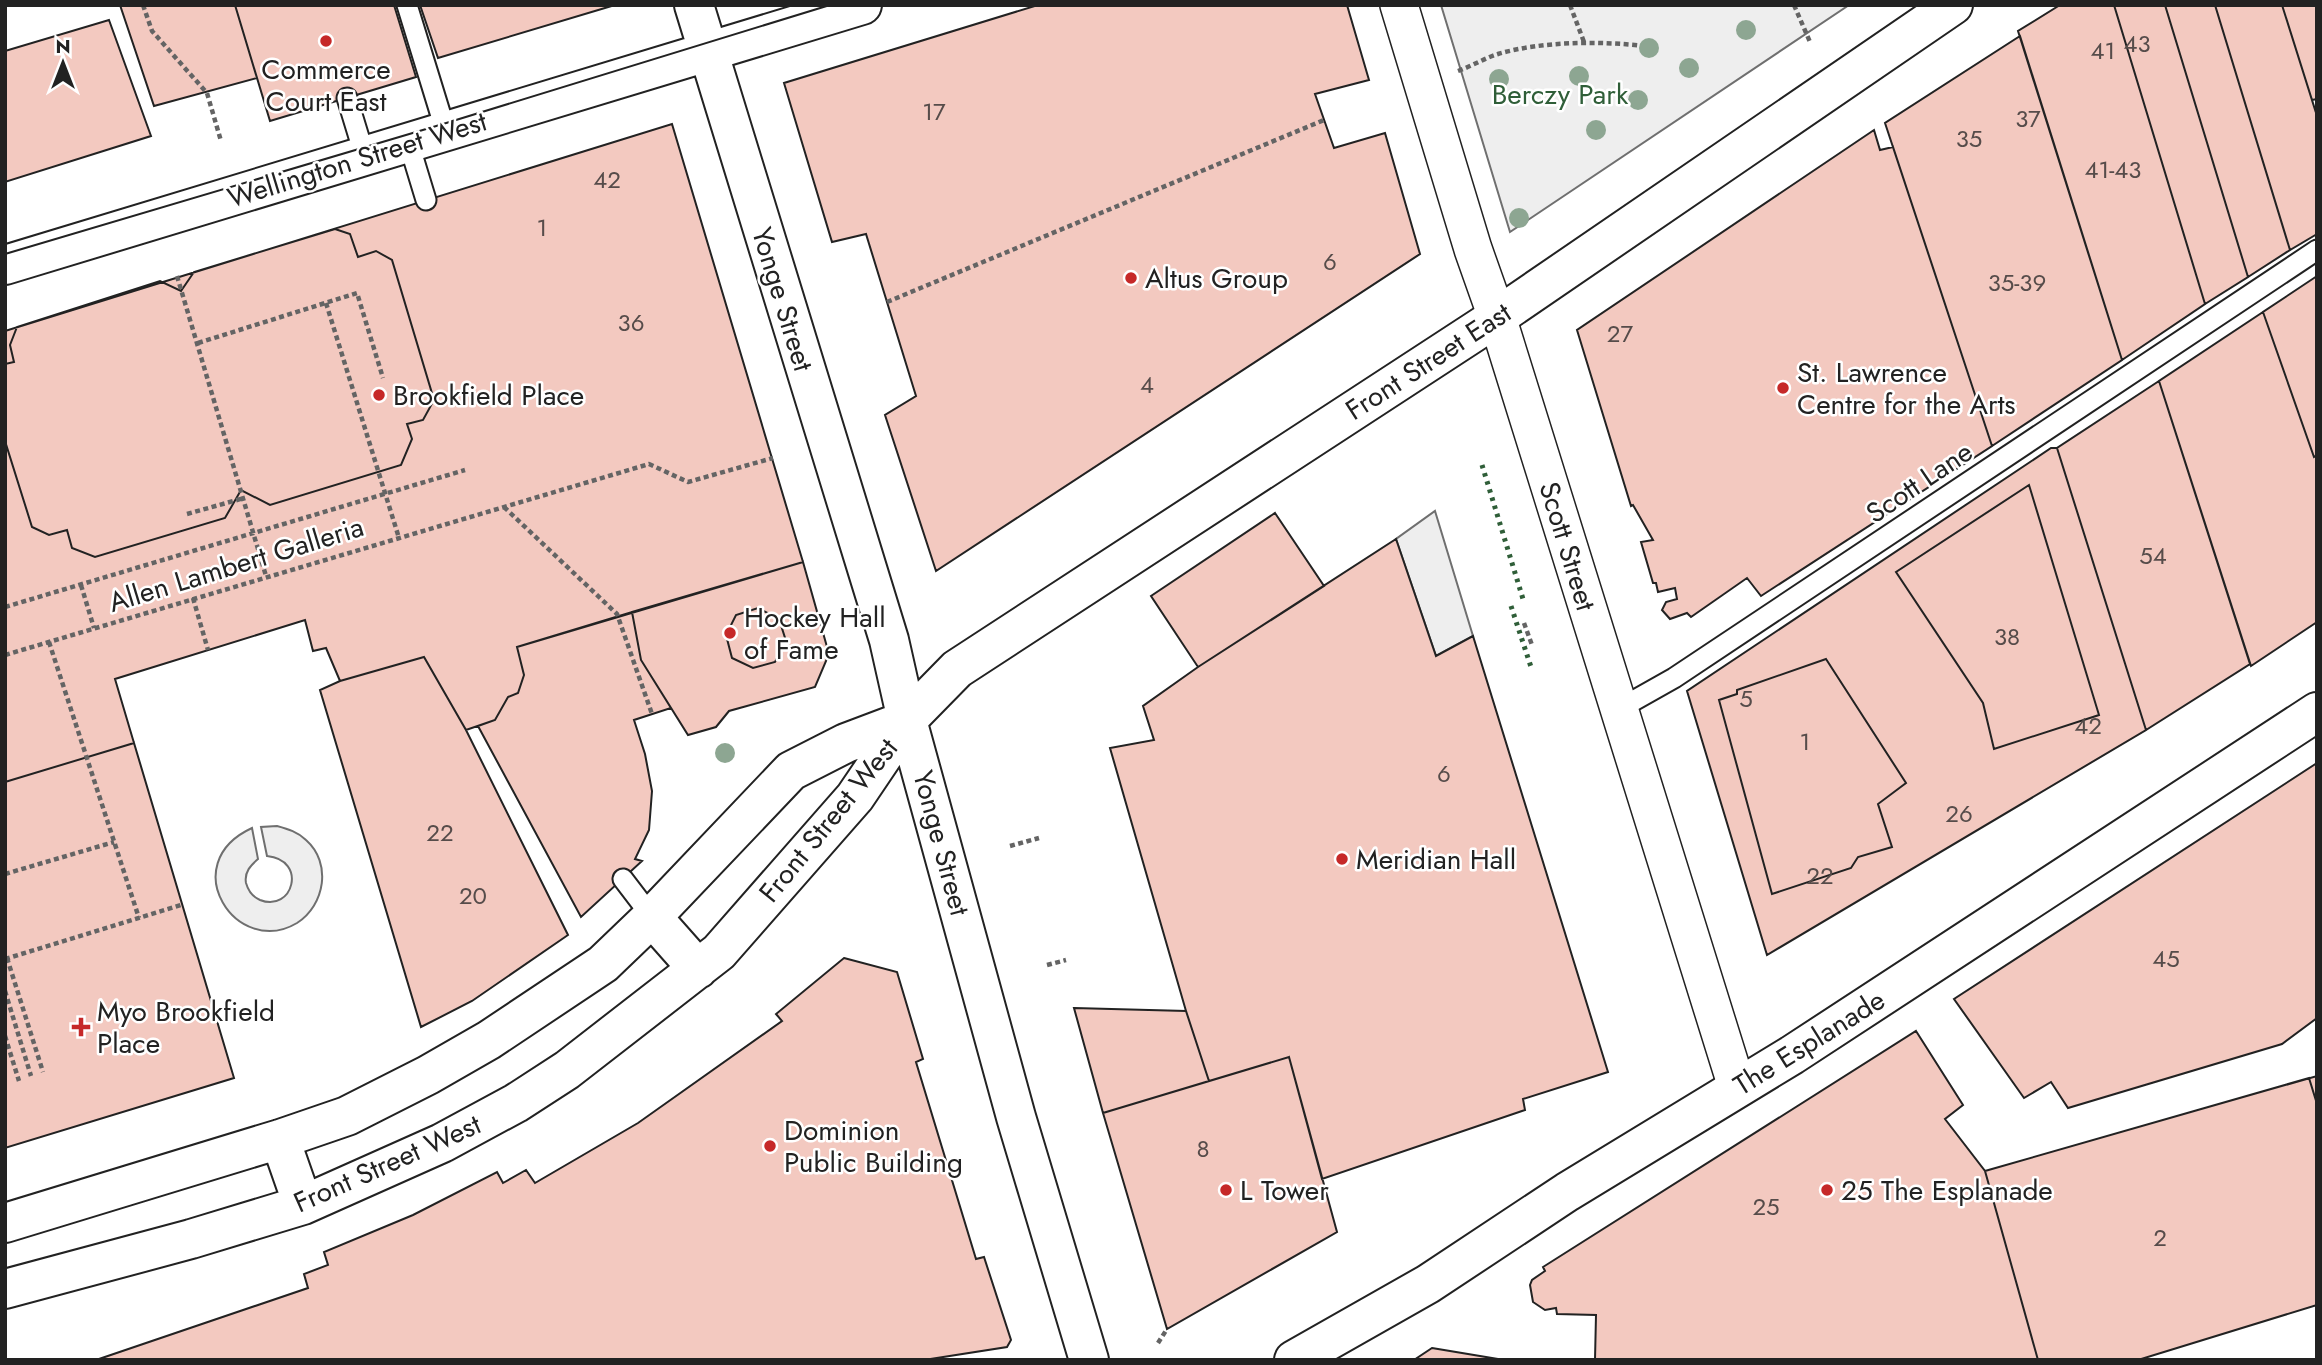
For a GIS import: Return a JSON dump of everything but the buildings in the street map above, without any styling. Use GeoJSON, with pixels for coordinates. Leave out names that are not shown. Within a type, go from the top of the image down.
{"type":"FeatureCollection","features":[{"type":"Feature","properties":{"kind":"main road","name":"Yonge Street"},"geometry":{"type":"LineString","coordinates":[[694,5],[888,640],[907,720],[1016,1117],[1089,1360]]}},
{"type":"Feature","properties":{"kind":"main road","name":"Wellington Street West"},"geometry":{"type":"LineString","coordinates":[[5,265],[862,5]]}},
{"type":"Feature","properties":{"kind":"main road","name":"Front Street East"},"geometry":{"type":"LineString","coordinates":[[907,720],[957,669],[1497,317],[1953,5]]}},
{"type":"Feature","properties":{"kind":"main road","name":"The Esplanade"},"geometry":{"type":"LineString","coordinates":[[1294,1360],[1428,1284],[1567,1192],[1793,1055],[2317,712]]}},
{"type":"Feature","properties":{"kind":"main road","name":"Front Street West"},"geometry":{"type":"LineString","coordinates":[[5,1223],[347,1116],[428,1075],[489,1040],[603,964],[652,918],[791,771],[846,743],[907,720]]}},
{"type":"Feature","properties":{"kind":"main road","name":"Front Street West"},"geometry":{"type":"LineString","coordinates":[[5,1289],[191,1239],[303,1205],[442,1143],[516,1103],[566,1070],[719,952],[855,797],[907,720]]}},
{"type":"Feature","properties":{"kind":"main road"},"geometry":{"type":"LineString","coordinates":[[652,918],[698,969]]}},
{"type":"Feature","properties":{"kind":"main road"},"geometry":{"type":"LineString","coordinates":[[280,1139],[303,1205]]}},
{"type":"Feature","properties":{"kind":"street","name":"Scott Street"},"geometry":{"type":"LineString","coordinates":[[1399,5],[1473,249],[1497,317],[1737,1087]]}},
{"type":"Feature","properties":{"kind":"lane"},"geometry":{"type":"LineString","coordinates":[[407,5],[446,132]]}},
{"type":"Feature","properties":{"kind":"lane"},"geometry":{"type":"LineString","coordinates":[[347,98],[365,157]]}},
{"type":"Feature","properties":{"kind":"lane"},"geometry":{"type":"LineString","coordinates":[[408,144],[426,200]]}},
{"type":"Feature","properties":{"kind":"lane","name":"Scott Lane"},"geometry":{"type":"LineString","coordinates":[[1619,709],[1674,678],[2317,250]]}},
{"type":"Feature","properties":{"kind":"lane"},"geometry":{"type":"LineString","coordinates":[[622,879],[652,918]]}},
{"type":"Feature","properties":{"kind":"path"},"geometry":{"type":"LineString","coordinates":[[143,5],[152,32],[207,93],[221,141]]}},
{"type":"Feature","properties":{"kind":"path"},"geometry":{"type":"LineString","coordinates":[[1570,5],[1584,42]]}},
{"type":"Feature","properties":{"kind":"path"},"geometry":{"type":"LineString","coordinates":[[1794,5],[1810,42]]}},
{"type":"Feature","properties":{"kind":"path"},"geometry":{"type":"LineString","coordinates":[[1451,74],[1498,54],[1584,42],[1618,42],[1645,46]]}},
{"type":"Feature","properties":{"kind":"path"},"geometry":{"type":"LineString","coordinates":[[887,302],[1324,120]]}},
{"type":"Feature","properties":{"kind":"path"},"geometry":{"type":"LineString","coordinates":[[177,276],[266,576]]}},
{"type":"Feature","properties":{"kind":"path"},"geometry":{"type":"LineString","coordinates":[[198,343],[356,293],[383,378]]}},
{"type":"Feature","properties":{"kind":"path"},"geometry":{"type":"LineString","coordinates":[[326,303],[399,538]]}},
{"type":"Feature","properties":{"kind":"path","name":"Allen Lambert Galleria"},"geometry":{"type":"LineString","coordinates":[[5,655],[649,464],[688,482],[773,458]]}},
{"type":"Feature","properties":{"kind":"path"},"geometry":{"type":"LineString","coordinates":[[5,607],[466,470]]}},
{"type":"Feature","properties":{"kind":"path"},"geometry":{"type":"LineString","coordinates":[[187,514],[244,498]]}},
{"type":"Feature","properties":{"kind":"path"},"geometry":{"type":"LineString","coordinates":[[504,507],[617,614],[652,714]]}},
{"type":"Feature","properties":{"kind":"path"},"geometry":{"type":"LineString","coordinates":[[81,585],[93,628]]}},
{"type":"Feature","properties":{"kind":"path"},"geometry":{"type":"LineString","coordinates":[[193,598],[208,650]]}},
{"type":"Feature","properties":{"kind":"path"},"geometry":{"type":"LineString","coordinates":[[1524,623],[1532,645]]}},
{"type":"Feature","properties":{"kind":"path"},"geometry":{"type":"LineString","coordinates":[[49,642],[139,918]]}},
{"type":"Feature","properties":{"kind":"path"},"geometry":{"type":"LineString","coordinates":[[1010,846],[1039,838]]}},
{"type":"Feature","properties":{"kind":"path"},"geometry":{"type":"LineString","coordinates":[[5,874],[114,842]]}},
{"type":"Feature","properties":{"kind":"path"},"geometry":{"type":"LineString","coordinates":[[43,1072],[6,959],[181,905]]}},
{"type":"Feature","properties":{"kind":"path"},"geometry":{"type":"LineString","coordinates":[[1046,965],[1066,960]]}},
{"type":"Feature","properties":{"kind":"path"},"geometry":{"type":"LineString","coordinates":[[5,991],[31,1076]]}},
{"type":"Feature","properties":{"kind":"path"},"geometry":{"type":"LineString","coordinates":[[5,1036],[19,1080]]}},
{"type":"Feature","properties":{"kind":"path"},"geometry":{"type":"LineString","coordinates":[[1158,1343],[1167,1329]]}},
{"type":"Feature","properties":{"kind":"green space","name":"Berczy Park"},"geometry":{"type":"Polygon","coordinates":[[[1441,5],[1849,5],[1510,232],[1441,5]]]}},
{"type":"Feature","properties":{"kind":"green space"},"geometry":{"type":"Polygon","coordinates":[[[1435,511],[1473,636],[1436,656],[1396,539],[1435,511]]]}},
{"type":"Feature","properties":{"kind":"green space"},"geometry":{"type":"Polygon","coordinates":[[[277,826],[300,835],[314,849],[320,860],[322,883],[314,906],[306,915],[297,923],[275,931],[254,928],[236,918],[223,902],[216,883],[218,863],[229,844],[252,828],[258,859],[247,872],[249,891],[260,900],[271,902],[288,893],[292,875],[288,866],[267,856],[261,827],[277,826]]]}},
{"type":"Feature","properties":{"kind":"tram line"},"geometry":{"type":"LineString","coordinates":[[5,254],[443,124],[830,5]]}},
{"type":"Feature","properties":{"kind":"hedge"},"geometry":{"type":"LineString","coordinates":[[1482,465],[1523,599]]}},
{"type":"Feature","properties":{"kind":"hedge"},"geometry":{"type":"LineString","coordinates":[[1511,606],[1531,667]]}},
{"type":"Feature","properties":{"kind":"place","name":"Commerce Court East"},"geometry":{"type":"Point","coordinates":[326,41]}},
{"type":"Feature","properties":{"kind":"place","name":"Altus Group"},"geometry":{"type":"Point","coordinates":[1131,278]}},
{"type":"Feature","properties":{"kind":"place","name":"St. Lawrence Centre for the Arts"},"geometry":{"type":"Point","coordinates":[1783,388]}},
{"type":"Feature","properties":{"kind":"place","name":"Brookfield Place"},"geometry":{"type":"Point","coordinates":[379,395]}},
{"type":"Feature","properties":{"kind":"place","name":"Hockey Hall of Fame"},"geometry":{"type":"Point","coordinates":[730,633]}},
{"type":"Feature","properties":{"kind":"place","name":"Meridian Hall"},"geometry":{"type":"Point","coordinates":[1342,859]}},
{"type":"Feature","properties":{"kind":"place","name":"Myo Brookfield Place"},"geometry":{"type":"Point","coordinates":[81,1027]}},
{"type":"Feature","properties":{"kind":"place","name":"Dominion Public Building"},"geometry":{"type":"Point","coordinates":[770,1146]}},
{"type":"Feature","properties":{"kind":"place","name":"L Tower"},"geometry":{"type":"Point","coordinates":[1226,1190]}},
{"type":"Feature","properties":{"kind":"place","name":"25 The Esplanade"},"geometry":{"type":"Point","coordinates":[1827,1190]}}]}
